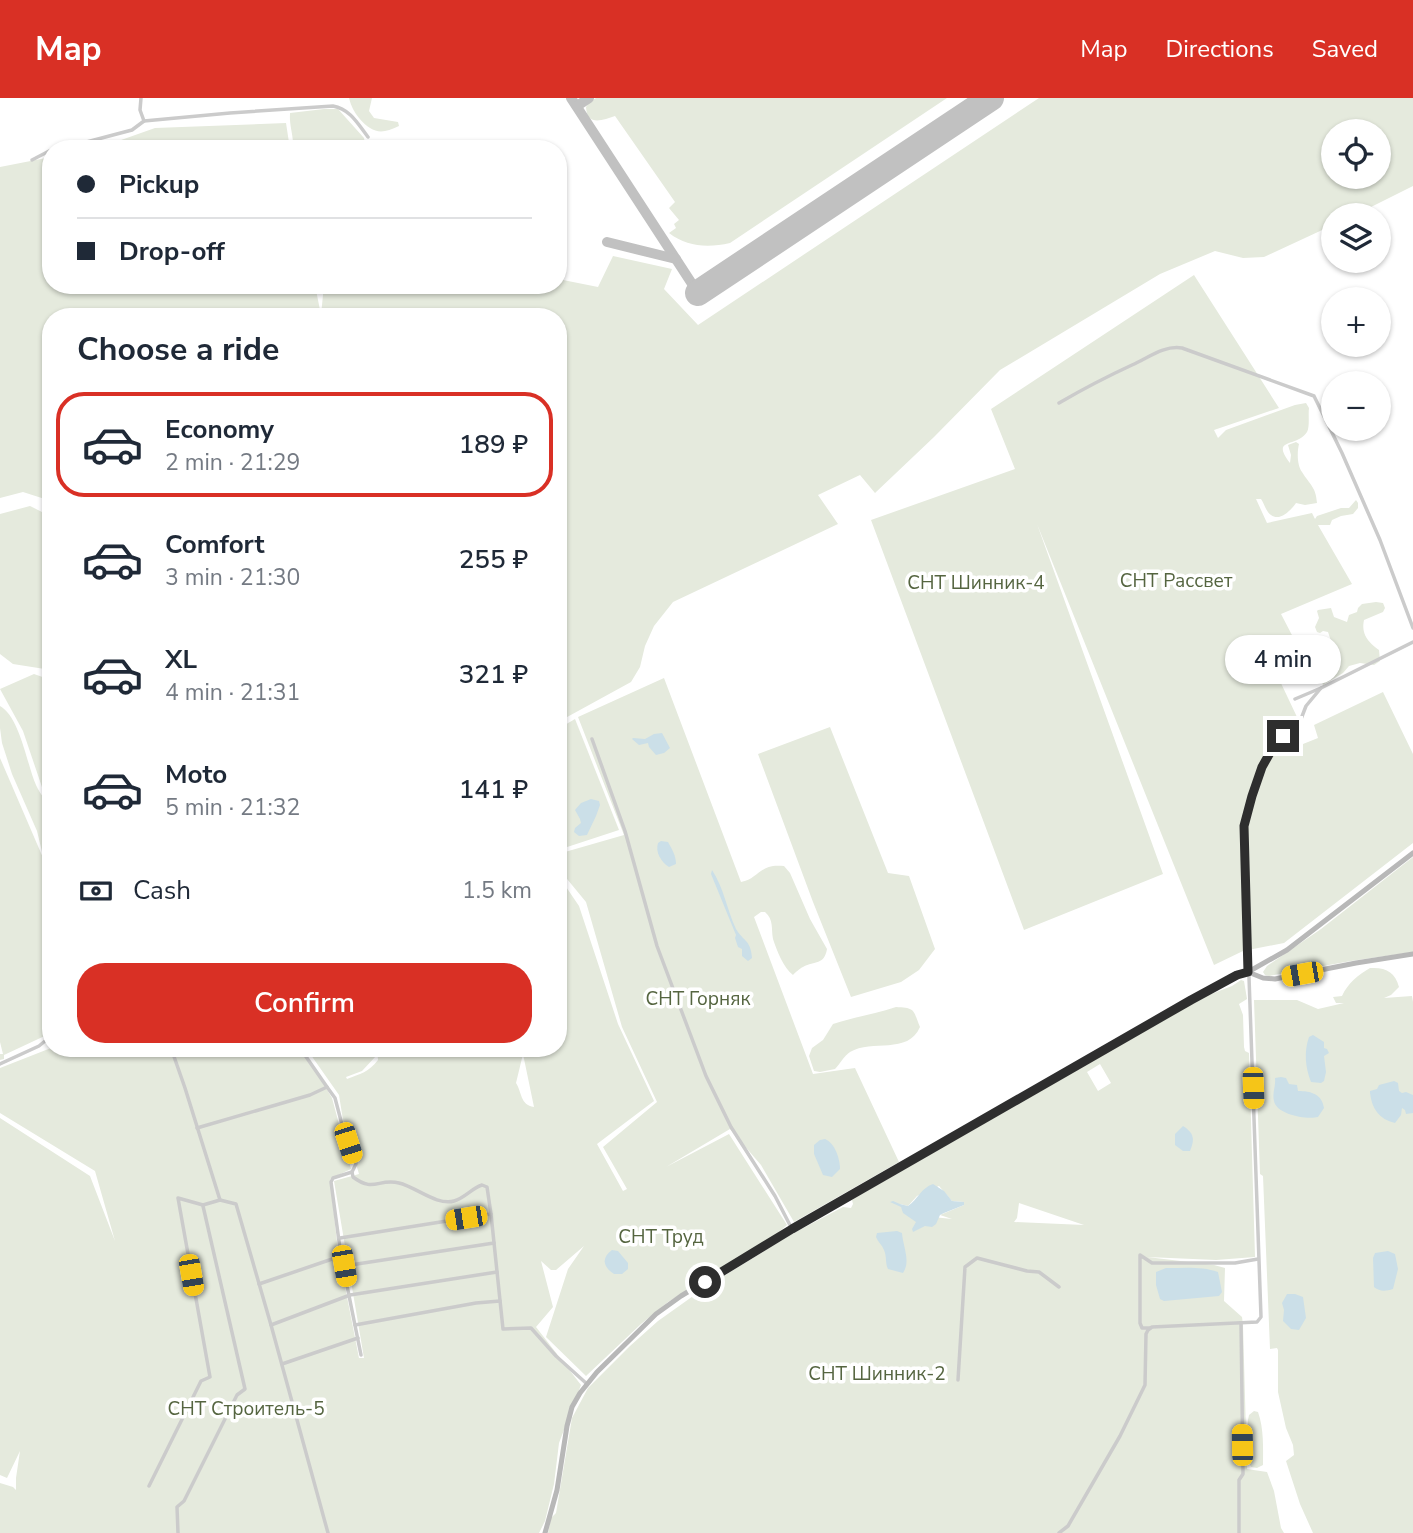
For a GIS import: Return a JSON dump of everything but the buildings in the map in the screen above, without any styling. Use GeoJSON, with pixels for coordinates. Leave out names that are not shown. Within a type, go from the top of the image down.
{"type":"FeatureCollection","features":[{"type":"Feature","properties":{"kind":"street"},"geometry":{"type":"LineString","coordinates":[[141,98],[140,110],[144,121]]}},
{"type":"Feature","properties":{"kind":"street"},"geometry":{"type":"LineString","coordinates":[[94,140],[132,130],[144,121],[332,106],[347,111],[369,137]]}},
{"type":"Feature","properties":{"kind":"street"},"geometry":{"type":"LineString","coordinates":[[32,160],[42,155]]}},
{"type":"Feature","properties":{"kind":"street"},"geometry":{"type":"LineString","coordinates":[[1059,403],[1094,382],[1176,347],[1314,396],[1380,540],[1413,628]]}},
{"type":"Feature","properties":{"kind":"street"},"geometry":{"type":"LineString","coordinates":[[1295,699],[1413,642]]}},
{"type":"Feature","properties":{"kind":"street"},"geometry":{"type":"LineString","coordinates":[[1258,1259],[1235,1263],[1152,1263],[1140,1255],[1142,1328],[1257,1322],[1261,1317],[1244,856],[1246,816],[1265,760],[1289,727],[1301,719],[1311,698],[1321,688]]}},
{"type":"Feature","properties":{"kind":"street"},"geometry":{"type":"LineString","coordinates":[[1303,695],[1303,712]]}},
{"type":"Feature","properties":{"kind":"street"},"geometry":{"type":"LineString","coordinates":[[592,738],[622,819],[660,957],[706,1076],[740,1143],[775,1196],[792,1229]]}},
{"type":"Feature","properties":{"kind":"street"},"geometry":{"type":"LineString","coordinates":[[545,1533],[557,1490],[569,1416],[580,1393],[629,1339],[668,1305],[792,1229],[1213,987],[1248,972],[1287,950],[1413,853]]}},
{"type":"Feature","properties":{"kind":"street"},"geometry":{"type":"LineString","coordinates":[[1248,972],[1275,979],[1413,954]]}},
{"type":"Feature","properties":{"kind":"street"},"geometry":{"type":"LineString","coordinates":[[0,1064],[42,1044]]}},
{"type":"Feature","properties":{"kind":"street"},"geometry":{"type":"LineString","coordinates":[[174,1057],[220,1200]]}},
{"type":"Feature","properties":{"kind":"street"},"geometry":{"type":"LineString","coordinates":[[306,1057],[335,1098],[356,1164],[353,1177],[360,1183],[369,1186],[396,1182],[424,1193],[428,1198],[444,1202],[454,1201],[482,1185],[487,1188],[503,1329],[531,1328],[586,1384]]}},
{"type":"Feature","properties":{"kind":"street"},"geometry":{"type":"LineString","coordinates":[[197,1128],[310,1095],[327,1087]]}},
{"type":"Feature","properties":{"kind":"street"},"geometry":{"type":"LineString","coordinates":[[352,1172],[333,1178],[331,1182],[341,1256],[360,1355]]}},
{"type":"Feature","properties":{"kind":"street"},"geometry":{"type":"LineString","coordinates":[[149,1486],[201,1381],[210,1377],[178,1198],[203,1205],[220,1200],[236,1204],[328,1533]]}},
{"type":"Feature","properties":{"kind":"street"},"geometry":{"type":"LineString","coordinates":[[178,1533],[177,1507],[184,1501],[237,1395],[245,1388],[203,1205]]}},
{"type":"Feature","properties":{"kind":"street"},"geometry":{"type":"LineString","coordinates":[[340,1238],[491,1214]]}},
{"type":"Feature","properties":{"kind":"street"},"geometry":{"type":"LineString","coordinates":[[344,1266],[494,1243]]}},
{"type":"Feature","properties":{"kind":"street"},"geometry":{"type":"LineString","coordinates":[[259,1284],[341,1256]]}},
{"type":"Feature","properties":{"kind":"street"},"geometry":{"type":"LineString","coordinates":[[958,1380],[965,1267],[977,1258],[1039,1272],[1059,1287]]}},
{"type":"Feature","properties":{"kind":"street"},"geometry":{"type":"LineString","coordinates":[[271,1325],[350,1295],[497,1272]]}},
{"type":"Feature","properties":{"kind":"street"},"geometry":{"type":"LineString","coordinates":[[355,1325],[500,1301]]}},
{"type":"Feature","properties":{"kind":"street"},"geometry":{"type":"LineString","coordinates":[[1239,1533],[1239,1480],[1243,1474],[1241,1323]]}},
{"type":"Feature","properties":{"kind":"street"},"geometry":{"type":"LineString","coordinates":[[1059,1533],[1068,1526],[1114,1447],[1145,1385],[1146,1335],[1152,1327]]}},
{"type":"Feature","properties":{"kind":"street"},"geometry":{"type":"LineString","coordinates":[[282,1364],[358,1338]]}},
{"type":"Feature","properties":{"kind":"green space"},"geometry":{"type":"Polygon","coordinates":[[[349,98],[372,98],[369,111],[374,118],[398,122],[399,126],[387,131],[373,129],[357,116],[349,98]]]}},
{"type":"Feature","properties":{"kind":"green space"},"geometry":{"type":"Polygon","coordinates":[[[596,98],[947,98],[730,243],[706,246],[690,244],[669,233],[676,228],[674,224],[679,220],[669,208],[675,202],[615,116],[596,120],[589,117],[586,107],[596,98]]]}},
{"type":"Feature","properties":{"kind":"green space"},"geometry":{"type":"Polygon","coordinates":[[[1039,98],[1413,98],[1413,186],[1379,203],[1321,203],[1321,231],[1264,257],[1243,258],[1215,251],[1160,274],[1000,370],[875,493],[860,475],[818,495],[838,524],[673,602],[654,626],[640,667],[631,682],[567,717],[567,308],[322,308],[323,294],[567,294],[567,281],[598,287],[613,256],[672,269],[664,289],[698,325],[1039,98]]]}},
{"type":"Feature","properties":{"kind":"green space"},"geometry":{"type":"Polygon","coordinates":[[[338,109],[364,140],[293,140],[290,113],[338,109]]]}},
{"type":"Feature","properties":{"kind":"green space"},"geometry":{"type":"Polygon","coordinates":[[[286,123],[289,140],[121,140],[155,128],[286,123]]]}},
{"type":"Feature","properties":{"kind":"green space"},"geometry":{"type":"Polygon","coordinates":[[[42,159],[42,294],[317,294],[320,308],[42,308],[42,498],[23,492],[0,498],[0,167],[42,159]]]}},
{"type":"Feature","properties":{"kind":"green space","name":"СНТ Рассвет"},"geometry":{"type":"Polygon","coordinates":[[[1194,275],[1279,408],[1214,430],[1218,438],[1226,430],[1295,405],[1306,403],[1309,408],[1307,432],[1303,437],[1284,446],[1283,449],[1290,463],[1288,445],[1296,442],[1299,444],[1299,466],[1314,490],[1317,503],[1296,503],[1282,516],[1274,517],[1269,514],[1261,499],[1256,499],[1267,523],[1312,513],[1315,519],[1341,508],[1349,508],[1356,500],[1358,503],[1353,514],[1332,520],[1330,525],[1318,525],[1352,584],[1281,614],[1307,664],[1279,679],[1297,717],[1277,732],[1288,750],[1318,738],[1314,725],[1383,692],[1413,754],[1413,843],[1284,943],[1243,951],[1214,965],[1037,524],[1163,874],[1024,930],[871,520],[1015,469],[991,409],[1194,275]]]}},
{"type":"Feature","properties":{"kind":"green space"},"geometry":{"type":"Polygon","coordinates":[[[30,506],[42,512],[42,669],[13,664],[0,654],[0,514],[30,506]]]}},
{"type":"Feature","properties":{"kind":"green space"},"geometry":{"type":"Polygon","coordinates":[[[1383,603],[1385,608],[1383,612],[1364,620],[1364,629],[1369,641],[1379,650],[1380,661],[1374,665],[1360,663],[1349,666],[1343,673],[1323,685],[1320,676],[1335,668],[1335,661],[1331,656],[1333,647],[1328,632],[1317,632],[1315,627],[1319,618],[1317,611],[1331,608],[1334,617],[1347,622],[1349,615],[1357,612],[1362,604],[1383,603]]]}},
{"type":"Feature","properties":{"kind":"green space"},"geometry":{"type":"Polygon","coordinates":[[[34,674],[42,677],[42,787],[23,731],[0,689],[34,674]]]}},
{"type":"Feature","properties":{"kind":"green space"},"geometry":{"type":"Polygon","coordinates":[[[664,678],[741,882],[769,867],[784,866],[790,873],[810,919],[827,949],[824,958],[793,975],[778,954],[768,915],[761,912],[754,917],[813,1074],[855,1068],[899,1162],[794,1222],[761,1165],[730,1129],[666,1167],[729,1134],[787,1225],[772,1238],[668,1302],[586,1376],[546,1337],[568,1269],[584,1246],[556,1270],[551,1270],[541,1261],[553,1307],[536,1327],[581,1385],[559,1443],[554,1484],[545,1521],[539,1533],[0,1533],[0,1483],[16,1490],[20,1451],[7,1478],[0,1475],[0,1118],[90,1176],[115,1241],[95,1171],[0,1113],[0,1068],[42,1052],[42,1057],[307,1057],[332,1098],[351,1169],[330,1179],[338,1251],[359,1358],[364,1358],[334,1181],[359,1174],[343,1120],[339,1095],[312,1057],[375,1057],[362,1071],[346,1077],[347,1079],[371,1067],[378,1057],[522,1057],[516,1083],[526,1104],[534,1107],[524,1057],[567,1057],[567,888],[579,906],[618,1024],[654,1101],[597,1144],[623,1191],[627,1189],[603,1147],[657,1102],[622,1027],[586,902],[567,879],[567,851],[624,835],[578,717],[664,678]]]}},
{"type":"Feature","properties":{"kind":"green space"},"geometry":{"type":"Polygon","coordinates":[[[0,706],[13,720],[42,796],[42,852],[37,831],[12,774],[2,743],[0,706]]]}},
{"type":"Feature","properties":{"kind":"green space"},"geometry":{"type":"Polygon","coordinates":[[[575,719],[619,830],[567,847],[567,724],[575,719]]]}},
{"type":"Feature","properties":{"kind":"green space"},"geometry":{"type":"Polygon","coordinates":[[[830,727],[888,873],[909,876],[935,949],[919,970],[901,982],[851,997],[758,754],[830,727]]]}},
{"type":"Feature","properties":{"kind":"green space"},"geometry":{"type":"Polygon","coordinates":[[[0,758],[42,855],[42,1037],[4,1055],[4,1059],[0,1060],[0,1054],[3,1054],[0,1042],[0,758]]]}},
{"type":"Feature","properties":{"kind":"green space"},"geometry":{"type":"Polygon","coordinates":[[[1413,857],[1413,952],[1265,975],[1263,972],[1267,966],[1321,929],[1413,857]]]}},
{"type":"Feature","properties":{"kind":"green space"},"geometry":{"type":"Polygon","coordinates":[[[1370,968],[1381,968],[1389,972],[1397,982],[1399,987],[1384,998],[1412,996],[1413,1002],[1413,1533],[1313,1533],[1286,1461],[1294,1455],[1293,1445],[1286,1428],[1278,1392],[1278,1350],[1270,1349],[1254,1000],[1297,1000],[1318,1009],[1344,1003],[1336,1003],[1333,997],[1342,996],[1354,980],[1370,968]]]}},
{"type":"Feature","properties":{"kind":"green space","name":"СНТ Шинник-2"},"geometry":{"type":"Polygon","coordinates":[[[1244,981],[1247,999],[1239,1004],[1243,1015],[1244,1047],[1249,1053],[1255,1257],[1216,1260],[1147,1257],[1225,1268],[1224,1301],[1242,1317],[1243,1325],[1247,1469],[1267,1472],[1284,1533],[548,1533],[551,1518],[556,1513],[572,1418],[588,1388],[658,1321],[703,1289],[790,1235],[843,1207],[851,1208],[852,1200],[858,1196],[1206,996],[1244,981]],[[1100,1064],[1087,1072],[1098,1091],[1111,1083],[1100,1064]],[[939,1186],[917,1196],[908,1206],[900,1204],[905,1214],[952,1219],[940,1215],[964,1205],[964,1202],[952,1201],[939,1186]],[[1019,1203],[1014,1222],[1084,1225],[1019,1203]]]}},
{"type":"Feature","properties":{"kind":"green space"},"geometry":{"type":"Polygon","coordinates":[[[896,1007],[911,1009],[915,1013],[920,1027],[914,1036],[898,1044],[859,1048],[850,1052],[835,1069],[814,1071],[809,1056],[812,1048],[823,1040],[833,1024],[896,1007]]]}},
{"type":"Feature","properties":{"kind":"green space"},"geometry":{"type":"Polygon","coordinates":[[[1254,1411],[1258,1412],[1263,1438],[1263,1465],[1257,1468],[1251,1467],[1248,1459],[1248,1420],[1254,1411]]]}},
{"type":"Feature","properties":{"kind":"water"},"geometry":{"type":"Polygon","coordinates":[[[662,733],[670,748],[656,755],[648,743],[639,745],[632,739],[645,739],[662,733]]]}},
{"type":"Feature","properties":{"kind":"water"},"geometry":{"type":"Polygon","coordinates":[[[591,799],[599,801],[600,805],[587,835],[579,836],[574,832],[581,823],[575,810],[581,803],[591,799]]]}},
{"type":"Feature","properties":{"kind":"water"},"geometry":{"type":"Polygon","coordinates":[[[661,841],[668,842],[675,855],[676,864],[669,867],[661,860],[657,846],[661,841]]]}},
{"type":"Feature","properties":{"kind":"water"},"geometry":{"type":"Polygon","coordinates":[[[712,870],[720,884],[736,929],[750,948],[752,958],[748,961],[738,947],[736,935],[711,874],[712,870]]]}},
{"type":"Feature","properties":{"kind":"water"},"geometry":{"type":"Polygon","coordinates":[[[1313,1035],[1324,1042],[1324,1048],[1329,1053],[1324,1056],[1326,1072],[1321,1083],[1311,1082],[1306,1065],[1307,1042],[1313,1035]]]}},
{"type":"Feature","properties":{"kind":"water"},"geometry":{"type":"Polygon","coordinates":[[[1275,1078],[1286,1078],[1289,1084],[1297,1085],[1298,1091],[1318,1096],[1324,1108],[1318,1117],[1292,1115],[1276,1106],[1275,1078]]]}},
{"type":"Feature","properties":{"kind":"water"},"geometry":{"type":"Polygon","coordinates":[[[1394,1081],[1398,1083],[1399,1091],[1413,1095],[1413,1113],[1406,1114],[1402,1108],[1395,1123],[1377,1112],[1370,1093],[1379,1085],[1394,1081]]]}},
{"type":"Feature","properties":{"kind":"water"},"geometry":{"type":"Polygon","coordinates":[[[1183,1126],[1192,1137],[1190,1151],[1183,1151],[1175,1145],[1175,1134],[1183,1126]]]}},
{"type":"Feature","properties":{"kind":"water"},"geometry":{"type":"Polygon","coordinates":[[[825,1139],[834,1148],[839,1161],[840,1169],[832,1177],[823,1175],[814,1154],[814,1145],[825,1139]]]}},
{"type":"Feature","properties":{"kind":"water"},"geometry":{"type":"Polygon","coordinates":[[[933,1184],[944,1191],[952,1201],[964,1202],[964,1205],[940,1215],[932,1227],[925,1226],[913,1232],[916,1222],[903,1213],[901,1207],[890,1202],[908,1206],[925,1188],[933,1184]]]}},
{"type":"Feature","properties":{"kind":"water"},"geometry":{"type":"Polygon","coordinates":[[[877,1233],[902,1233],[906,1254],[903,1273],[888,1269],[884,1250],[876,1237],[877,1233]]]}},
{"type":"Feature","properties":{"kind":"water"},"geometry":{"type":"Polygon","coordinates":[[[612,1250],[618,1251],[628,1263],[628,1269],[622,1274],[614,1274],[606,1265],[606,1256],[612,1250]]]}},
{"type":"Feature","properties":{"kind":"water"},"geometry":{"type":"Polygon","coordinates":[[[1388,1251],[1395,1254],[1398,1269],[1393,1289],[1385,1291],[1374,1287],[1373,1258],[1375,1253],[1388,1251]]]}},
{"type":"Feature","properties":{"kind":"water"},"geometry":{"type":"Polygon","coordinates":[[[1166,1268],[1199,1268],[1218,1272],[1222,1292],[1219,1296],[1164,1301],[1160,1299],[1156,1285],[1156,1272],[1166,1268]]]}},
{"type":"Feature","properties":{"kind":"water"},"geometry":{"type":"Polygon","coordinates":[[[1287,1294],[1303,1297],[1306,1318],[1299,1330],[1291,1329],[1283,1321],[1282,1303],[1287,1294]]]}},
{"type":"Feature","properties":{"kind":"taxiway"},"geometry":{"type":"LineString","coordinates":[[571,98],[698,293]]}},
{"type":"Feature","properties":{"kind":"taxiway"},"geometry":{"type":"LineString","coordinates":[[577,106],[589,98]]}},
{"type":"Feature","properties":{"kind":"taxiway"},"geometry":{"type":"LineString","coordinates":[[607,242],[676,259]]}},
{"type":"Feature","properties":{"kind":"runway"},"geometry":{"type":"LineString","coordinates":[[698,293],[991,98]]}},
{"type":"Feature","properties":{"kind":"route"},"geometry":{"type":"LineString","coordinates":[[705,1282],[792,1229],[1191,1000],[1237,975],[1248,972],[1244,826],[1265,760],[1283,736]]}},
{"type":"Feature","properties":{"kind":"park label","name":"СНТ Шинник-4"},"geometry":{"type":"Point","coordinates":[976,582]}},
{"type":"Feature","properties":{"kind":"park label","name":"СНТ Горняк"},"geometry":{"type":"Point","coordinates":[698,998]}},
{"type":"Feature","properties":{"kind":"park label","name":"СНТ Труд"},"geometry":{"type":"Point","coordinates":[661,1236]}},
{"type":"Feature","properties":{"kind":"park label","name":"СНТ Строитель-5"},"geometry":{"type":"Point","coordinates":[246,1408]}}]}
